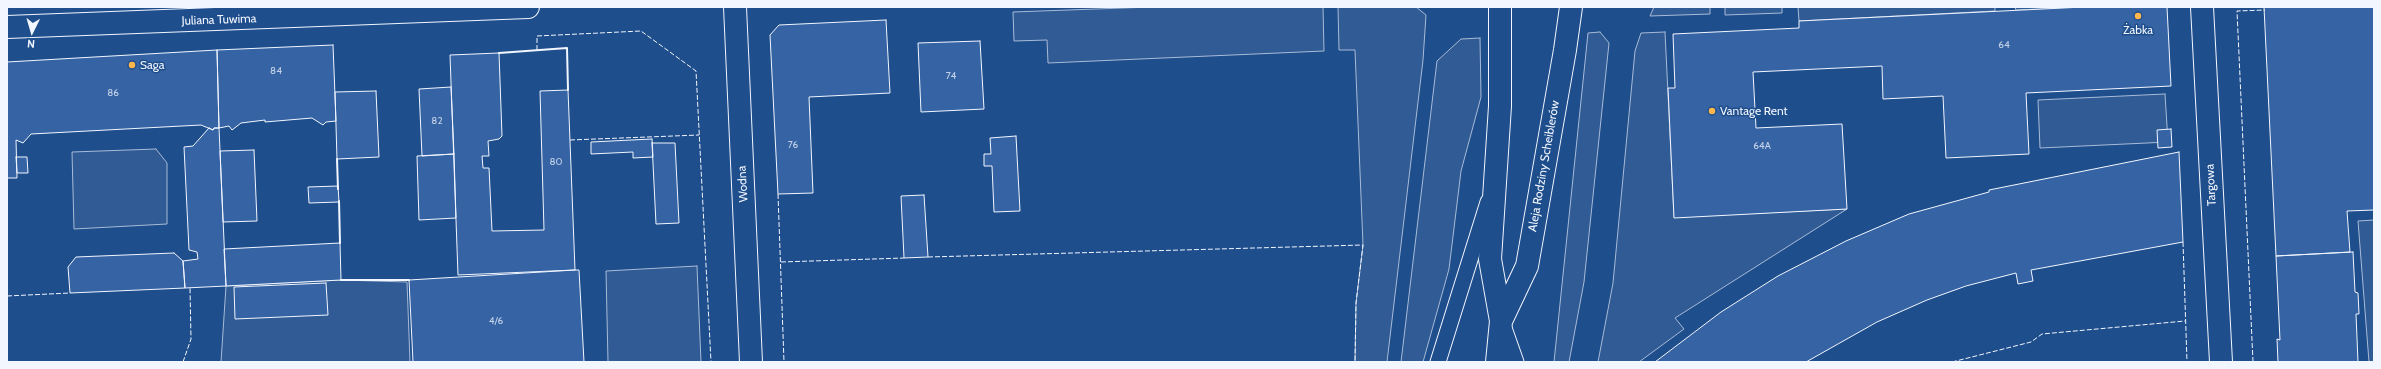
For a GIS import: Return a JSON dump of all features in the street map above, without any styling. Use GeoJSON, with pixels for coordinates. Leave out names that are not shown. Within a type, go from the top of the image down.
{"type":"FeatureCollection","features":[{"type":"Feature","properties":{"kind":"street","name":"Juliana Tuwima"},"geometry":{"type":"LineString","coordinates":[[7,27],[528,7]]}},
{"type":"Feature","properties":{"kind":"street","name":"Wodna"},"geometry":{"type":"LineString","coordinates":[[735,7],[751,362]]}},
{"type":"Feature","properties":{"kind":"street","name":"Aleja Rodziny Scheiblerów"},"geometry":{"type":"LineString","coordinates":[[1497,362],[1501,321],[1490,259],[1497,173],[1500,106],[1500,7]]}},
{"type":"Feature","properties":{"kind":"street","name":"Aleja Rodziny Scheiblerów"},"geometry":{"type":"LineString","coordinates":[[1501,321],[1527,266],[1566,44],[1571,7]]}},
{"type":"Feature","properties":{"kind":"street","name":"Targowa"},"geometry":{"type":"LineString","coordinates":[[2202,7],[2221,362]]}},
{"type":"Feature","properties":{"kind":"lane"},"geometry":{"type":"LineString","coordinates":[[1438,362],[1497,173]]}},
{"type":"Feature","properties":{"kind":"lane"},"geometry":{"type":"LineString","coordinates":[[1501,321],[1516,362]]}},
{"type":"Feature","properties":{"kind":"shaded area"},"geometry":{"type":"Polygon","coordinates":[[[1151,7],[1323,7],[1324,51],[1048,63],[1047,40],[1014,41],[1013,12],[1151,7]]]}},
{"type":"Feature","properties":{"kind":"shaded area"},"geometry":{"type":"Polygon","coordinates":[[[1338,7],[1416,7],[1426,15],[1423,60],[1387,362],[1355,362],[1356,303],[1363,245],[1355,50],[1339,50],[1338,7]]]}},
{"type":"Feature","properties":{"kind":"shaded area"},"geometry":{"type":"Polygon","coordinates":[[[1654,7],[1710,7],[1710,14],[1650,16],[1654,7]]]}},
{"type":"Feature","properties":{"kind":"shaded area"},"geometry":{"type":"Polygon","coordinates":[[[1725,7],[1782,7],[1782,13],[1725,15],[1725,7]]]}},
{"type":"Feature","properties":{"kind":"shaded area"},"geometry":{"type":"Polygon","coordinates":[[[1798,7],[1995,7],[1995,11],[1799,21],[1798,7]]]}},
{"type":"Feature","properties":{"kind":"shaded area"},"geometry":{"type":"Polygon","coordinates":[[[2015,7],[2084,7],[2016,10],[2015,7]]]}},
{"type":"Feature","properties":{"kind":"shaded area"},"geometry":{"type":"Polygon","coordinates":[[[1600,32],[1609,43],[1584,282],[1569,362],[1554,362],[1588,33],[1600,32]]]}},
{"type":"Feature","properties":{"kind":"shaded area"},"geometry":{"type":"Polygon","coordinates":[[[1665,32],[1674,217],[1847,209],[1675,318],[1684,329],[1639,362],[1598,362],[1613,283],[1635,51],[1641,33],[1665,32]]]}},
{"type":"Feature","properties":{"kind":"shaded area"},"geometry":{"type":"Polygon","coordinates":[[[1480,38],[1481,97],[1461,171],[1449,269],[1423,362],[1401,362],[1437,61],[1461,39],[1480,38]]]}},
{"type":"Feature","properties":{"kind":"shaded area"},"geometry":{"type":"Polygon","coordinates":[[[2165,94],[2168,142],[2040,148],[2038,100],[2165,94]]]}},
{"type":"Feature","properties":{"kind":"shaded area"},"geometry":{"type":"Polygon","coordinates":[[[156,149],[167,163],[167,224],[74,229],[72,152],[156,149]]]}},
{"type":"Feature","properties":{"kind":"shaded area"},"geometry":{"type":"Polygon","coordinates":[[[2374,220],[2374,362],[2369,362],[2358,221],[2374,220]]]}},
{"type":"Feature","properties":{"kind":"shaded area"},"geometry":{"type":"Polygon","coordinates":[[[697,266],[701,362],[608,362],[606,271],[697,266]]]}},
{"type":"Feature","properties":{"kind":"shaded area"},"geometry":{"type":"Polygon","coordinates":[[[341,280],[407,282],[410,362],[221,362],[226,286],[341,280]]]}},
{"type":"Feature","properties":{"kind":"building","name":"Vantage Rent"},"geometry":{"type":"Polygon","coordinates":[[[2084,7],[2167,7],[2171,86],[2026,93],[2029,154],[1946,158],[1943,96],[1883,99],[1882,66],[1753,72],[1756,128],[1842,124],[1847,209],[1674,218],[1668,88],[1675,88],[1673,34],[1799,28],[1799,21],[2084,7]]]}},
{"type":"Feature","properties":{"kind":"building"},"geometry":{"type":"Polygon","coordinates":[[[2264,7],[2374,7],[2374,210],[2347,211],[2350,252],[2276,256],[2264,7]]]}},
{"type":"Feature","properties":{"kind":"building"},"geometry":{"type":"Polygon","coordinates":[[[886,20],[890,93],[809,97],[813,193],[778,194],[770,35],[779,25],[886,20]]]}},
{"type":"Feature","properties":{"kind":"building"},"geometry":{"type":"Polygon","coordinates":[[[980,41],[984,109],[921,112],[918,43],[980,41]]]}},
{"type":"Feature","properties":{"kind":"building"},"geometry":{"type":"Polygon","coordinates":[[[333,45],[336,121],[326,122],[323,125],[312,118],[265,122],[265,120],[241,123],[232,130],[229,126],[219,128],[217,50],[333,45]]]}},
{"type":"Feature","properties":{"kind":"building"},"geometry":{"type":"Polygon","coordinates":[[[217,50],[219,128],[214,128],[213,130],[201,125],[31,134],[23,143],[16,140],[17,178],[7,178],[7,62],[217,50]]]}},
{"type":"Feature","properties":{"kind":"building"},"geometry":{"type":"Polygon","coordinates":[[[499,53],[502,136],[499,139],[488,141],[489,156],[482,156],[483,168],[489,168],[492,231],[544,230],[540,91],[568,90],[575,270],[458,275],[450,55],[499,53]]]}},
{"type":"Feature","properties":{"kind":"building"},"geometry":{"type":"Polygon","coordinates":[[[451,87],[454,154],[422,156],[419,89],[451,87]]]}},
{"type":"Feature","properties":{"kind":"building"},"geometry":{"type":"Polygon","coordinates":[[[376,91],[379,157],[337,159],[335,92],[376,91]]]}},
{"type":"Feature","properties":{"kind":"building"},"geometry":{"type":"Polygon","coordinates":[[[209,128],[213,130],[214,128],[219,128],[226,286],[185,288],[183,261],[198,259],[197,252],[189,250],[184,147],[193,146],[209,128]]]}},
{"type":"Feature","properties":{"kind":"building"},"geometry":{"type":"Polygon","coordinates":[[[2171,129],[2172,147],[2158,148],[2157,130],[2171,129]]]}},
{"type":"Feature","properties":{"kind":"building"},"geometry":{"type":"Polygon","coordinates":[[[1016,136],[1020,211],[994,212],[992,166],[984,166],[984,154],[991,154],[990,138],[1016,136]]]}},
{"type":"Feature","properties":{"kind":"building"},"geometry":{"type":"Polygon","coordinates":[[[652,139],[653,157],[633,158],[633,152],[591,154],[591,142],[652,139]]]}},
{"type":"Feature","properties":{"kind":"building"},"geometry":{"type":"Polygon","coordinates":[[[652,143],[675,143],[679,223],[656,224],[652,143]]]}},
{"type":"Feature","properties":{"kind":"building"},"geometry":{"type":"Polygon","coordinates":[[[254,150],[257,221],[223,222],[220,151],[254,150]]]}},
{"type":"Feature","properties":{"kind":"building"},"geometry":{"type":"Polygon","coordinates":[[[2179,152],[2183,242],[2031,270],[2033,281],[2018,284],[2016,273],[1966,286],[1927,300],[1877,322],[1806,362],[1655,362],[1721,312],[1778,276],[1846,241],[1909,214],[1989,192],[1989,190],[2179,152]]]}},
{"type":"Feature","properties":{"kind":"building"},"geometry":{"type":"Polygon","coordinates":[[[454,154],[456,218],[419,220],[417,156],[454,154]]]}},
{"type":"Feature","properties":{"kind":"building"},"geometry":{"type":"Polygon","coordinates":[[[16,157],[27,157],[28,173],[17,173],[16,157]]]}},
{"type":"Feature","properties":{"kind":"building"},"geometry":{"type":"Polygon","coordinates":[[[338,186],[339,202],[309,203],[308,187],[338,186]]]}},
{"type":"Feature","properties":{"kind":"building"},"geometry":{"type":"Polygon","coordinates":[[[924,195],[928,257],[904,258],[901,196],[924,195]]]}},
{"type":"Feature","properties":{"kind":"building"},"geometry":{"type":"Polygon","coordinates":[[[340,243],[341,280],[226,286],[224,249],[340,243]]]}},
{"type":"Feature","properties":{"kind":"building"},"geometry":{"type":"Polygon","coordinates":[[[2353,252],[2355,292],[2358,293],[2359,314],[2356,314],[2358,362],[2278,362],[2277,339],[2280,340],[2276,256],[2353,252]]]}},
{"type":"Feature","properties":{"kind":"building"},"geometry":{"type":"Polygon","coordinates":[[[174,253],[183,261],[185,288],[70,293],[68,267],[76,257],[174,253]]]}},
{"type":"Feature","properties":{"kind":"building"},"geometry":{"type":"Polygon","coordinates":[[[579,270],[584,362],[413,362],[409,280],[579,270]]]}},
{"type":"Feature","properties":{"kind":"building"},"geometry":{"type":"Polygon","coordinates":[[[326,283],[328,315],[235,319],[234,287],[326,283]]]}},
{"type":"Feature","properties":{"kind":"fence"},"geometry":{"type":"LineString","coordinates":[[2253,362],[2237,11],[2265,10]]}},
{"type":"Feature","properties":{"kind":"fence"},"geometry":{"type":"LineString","coordinates":[[537,50],[537,36],[641,31],[696,71],[711,362]]}},
{"type":"Feature","properties":{"kind":"fence"},"geometry":{"type":"LineString","coordinates":[[570,140],[699,135]]}},
{"type":"Feature","properties":{"kind":"fence"},"geometry":{"type":"LineString","coordinates":[[778,194],[784,362]]}},
{"type":"Feature","properties":{"kind":"fence"},"geometry":{"type":"LineString","coordinates":[[2183,242],[2187,362]]}},
{"type":"Feature","properties":{"kind":"fence"},"geometry":{"type":"LineString","coordinates":[[928,257],[1363,245],[1356,303],[1355,362]]}},
{"type":"Feature","properties":{"kind":"fence"},"geometry":{"type":"LineString","coordinates":[[781,262],[904,258]]}},
{"type":"Feature","properties":{"kind":"fence"},"geometry":{"type":"LineString","coordinates":[[183,362],[191,339],[190,288]]}},
{"type":"Feature","properties":{"kind":"fence"},"geometry":{"type":"LineString","coordinates":[[7,296],[70,293]]}},
{"type":"Feature","properties":{"kind":"fence"},"geometry":{"type":"LineString","coordinates":[[1952,362],[2031,342],[2042,334],[2185,321]]}},
{"type":"Feature","properties":{"kind":"wall"},"geometry":{"type":"LineString","coordinates":[[499,53],[567,48],[568,90]]}},
{"type":"Feature","properties":{"kind":"wall"},"geometry":{"type":"LineString","coordinates":[[337,159],[338,189]]}},
{"type":"Feature","properties":{"kind":"wall"},"geometry":{"type":"LineString","coordinates":[[339,201],[340,243]]}},
{"type":"Feature","properties":{"kind":"wall"},"geometry":{"type":"LineString","coordinates":[[341,280],[409,280]]}},
{"type":"Feature","properties":{"kind":"place","name":"Żabka"},"geometry":{"type":"Point","coordinates":[2138,16]}},
{"type":"Feature","properties":{"kind":"place","name":"Saga"},"geometry":{"type":"Point","coordinates":[132,65]}},
{"type":"Feature","properties":{"kind":"place","name":"Vantage Rent"},"geometry":{"type":"Point","coordinates":[1712,111]}}]}
